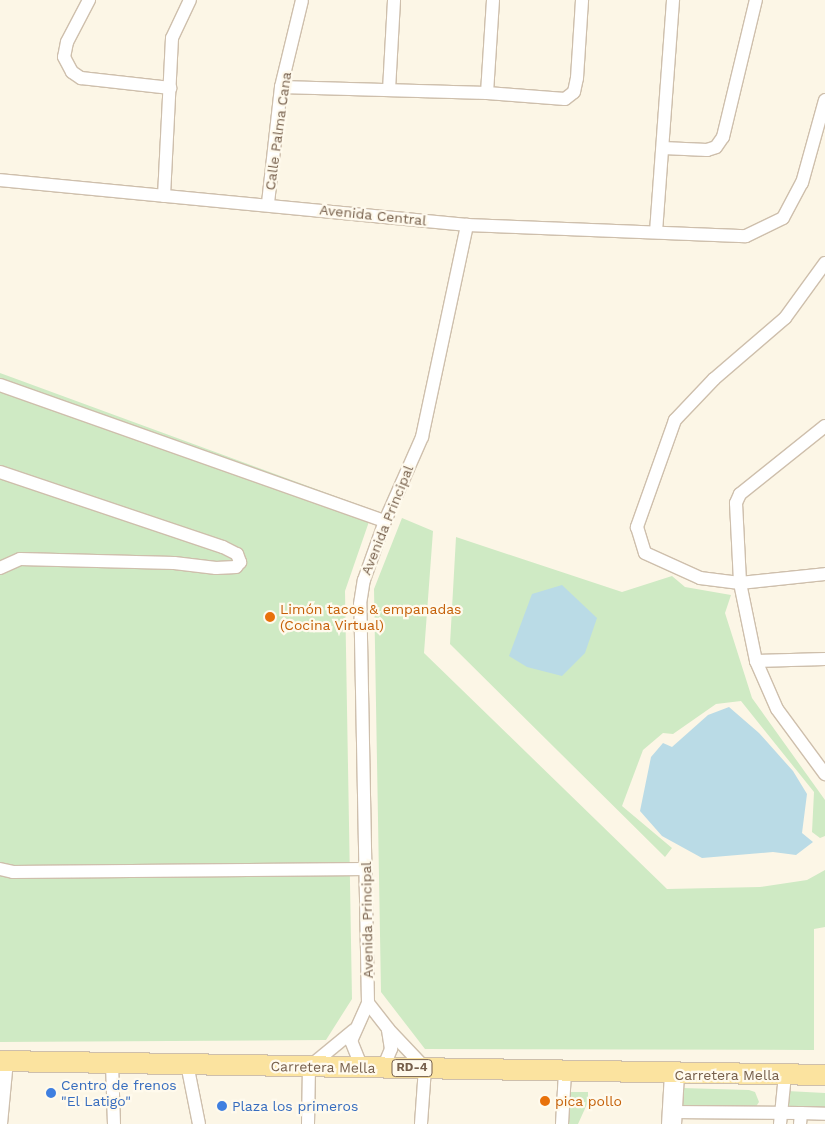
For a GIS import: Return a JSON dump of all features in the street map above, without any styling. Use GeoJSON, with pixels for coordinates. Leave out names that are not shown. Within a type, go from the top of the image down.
{"type":"FeatureCollection","features":[{"type":"Feature","properties":{"kind":"main road","name":"Carretera Mella"},"geometry":{"type":"LineString","coordinates":[[3,1061],[674,1074],[825,1075]]}},
{"type":"Feature","properties":{"kind":"street"},"geometry":{"type":"LineString","coordinates":[[89,0],[67,42],[64,57],[72,72],[81,78],[170,88]]}},
{"type":"Feature","properties":{"kind":"street"},"geometry":{"type":"LineString","coordinates":[[164,196],[172,38],[190,0]]}},
{"type":"Feature","properties":{"kind":"street","name":"Calle Palma Cana"},"geometry":{"type":"LineString","coordinates":[[268,203],[281,87],[302,0]]}},
{"type":"Feature","properties":{"kind":"street"},"geometry":{"type":"LineString","coordinates":[[388,90],[394,0]]}},
{"type":"Feature","properties":{"kind":"street"},"geometry":{"type":"LineString","coordinates":[[487,93],[493,0]]}},
{"type":"Feature","properties":{"kind":"street"},"geometry":{"type":"LineString","coordinates":[[281,87],[487,93],[565,99],[574,92],[582,0]]}},
{"type":"Feature","properties":{"kind":"street"},"geometry":{"type":"LineString","coordinates":[[656,232],[673,0]]}},
{"type":"Feature","properties":{"kind":"street"},"geometry":{"type":"LineString","coordinates":[[662,148],[707,150],[716,147],[723,137],[756,0]]}},
{"type":"Feature","properties":{"kind":"street","name":"Avenida Central"},"geometry":{"type":"LineString","coordinates":[[0,180],[164,196],[268,203],[467,225],[746,236],[783,218],[802,183],[825,100]]}},
{"type":"Feature","properties":{"kind":"street","name":"Avenida Principal"},"geometry":{"type":"LineString","coordinates":[[368,1003],[360,604],[364,580],[384,521],[422,436],[467,225]]}},
{"type":"Feature","properties":{"kind":"street"},"geometry":{"type":"LineString","coordinates":[[825,263],[785,318],[714,379],[675,420],[637,527],[645,553],[700,578],[740,583],[825,574]]}},
{"type":"Feature","properties":{"kind":"street"},"geometry":{"type":"LineString","coordinates":[[0,385],[384,521]]}},
{"type":"Feature","properties":{"kind":"street"},"geometry":{"type":"LineString","coordinates":[[825,426],[740,494],[736,503],[740,583],[756,661],[777,709],[825,774]]}},
{"type":"Feature","properties":{"kind":"street"},"geometry":{"type":"LineString","coordinates":[[0,472],[223,547],[237,554],[240,562],[236,567],[216,568],[174,563],[20,559],[0,568]]}},
{"type":"Feature","properties":{"kind":"street"},"geometry":{"type":"LineString","coordinates":[[756,661],[825,659]]}},
{"type":"Feature","properties":{"kind":"street"},"geometry":{"type":"LineString","coordinates":[[0,869],[13,872],[366,869]]}},
{"type":"Feature","properties":{"kind":"street"},"geometry":{"type":"LineString","coordinates":[[362,1068],[351,1041],[354,1030],[368,1003],[388,1030],[425,1068],[421,1124]]}},
{"type":"Feature","properties":{"kind":"street"},"geometry":{"type":"LineString","coordinates":[[308,1124],[309,1067],[354,1030]]}},
{"type":"Feature","properties":{"kind":"street"},"geometry":{"type":"LineString","coordinates":[[382,1068],[391,1049],[388,1030]]}},
{"type":"Feature","properties":{"kind":"street"},"geometry":{"type":"LineString","coordinates":[[1,1124],[3,1061]]}},
{"type":"Feature","properties":{"kind":"street"},"geometry":{"type":"LineString","coordinates":[[112,1064],[114,1124]]}},
{"type":"Feature","properties":{"kind":"street"},"geometry":{"type":"LineString","coordinates":[[187,1064],[199,1124]]}},
{"type":"Feature","properties":{"kind":"street"},"geometry":{"type":"LineString","coordinates":[[562,1124],[565,1072]]}},
{"type":"Feature","properties":{"kind":"street"},"geometry":{"type":"LineString","coordinates":[[674,1074],[671,1118],[801,1118],[825,1114]]}},
{"type":"Feature","properties":{"kind":"street"},"geometry":{"type":"LineString","coordinates":[[780,1118],[785,1075]]}},
{"type":"Feature","properties":{"kind":"green space"},"geometry":{"type":"Polygon","coordinates":[[[0,373],[373,510],[345,591],[352,999],[326,1040],[0,1042],[0,373]]]}},
{"type":"Feature","properties":{"kind":"green space"},"geometry":{"type":"Polygon","coordinates":[[[402,518],[433,531],[424,653],[667,889],[760,887],[807,880],[825,870],[825,927],[814,929],[814,1050],[425,1049],[381,992],[374,589],[402,518]]]}},
{"type":"Feature","properties":{"kind":"green space"},"geometry":{"type":"Polygon","coordinates":[[[456,537],[622,592],[672,576],[685,587],[731,595],[725,613],[752,698],[825,800],[825,836],[820,838],[812,832],[814,792],[741,701],[716,704],[673,734],[663,733],[643,750],[622,806],[672,848],[665,857],[450,644],[456,537]]]}},
{"type":"Feature","properties":{"kind":"green space"},"geometry":{"type":"Polygon","coordinates":[[[682,1088],[749,1090],[755,1092],[759,1102],[755,1108],[682,1108],[682,1088]]]}},
{"type":"Feature","properties":{"kind":"green space"},"geometry":{"type":"Polygon","coordinates":[[[787,1091],[825,1093],[825,1109],[786,1107],[787,1091]]]}},
{"type":"Feature","properties":{"kind":"green space"},"geometry":{"type":"Polygon","coordinates":[[[567,1092],[588,1092],[588,1102],[578,1124],[566,1124],[567,1092]]]}},
{"type":"Feature","properties":{"kind":"water"},"geometry":{"type":"Polygon","coordinates":[[[562,585],[597,618],[585,653],[562,676],[527,667],[509,656],[532,594],[562,585]]]}},
{"type":"Feature","properties":{"kind":"water"},"geometry":{"type":"Polygon","coordinates":[[[729,707],[759,733],[793,771],[807,794],[802,833],[813,842],[796,855],[773,852],[702,858],[662,836],[640,811],[651,757],[663,743],[672,747],[708,715],[729,707]]]}},
{"type":"Feature","properties":{"kind":"place","name":"Limón tacos & empanadas (Cocina Virtual)"},"geometry":{"type":"Point","coordinates":[270,617]}},
{"type":"Feature","properties":{"kind":"place","name":"Centro de frenos \"El Latigo\""},"geometry":{"type":"Point","coordinates":[51,1093]}},
{"type":"Feature","properties":{"kind":"place","name":"pica pollo"},"geometry":{"type":"Point","coordinates":[545,1101]}},
{"type":"Feature","properties":{"kind":"place","name":"Plaza los primeros"},"geometry":{"type":"Point","coordinates":[222,1106]}}]}
